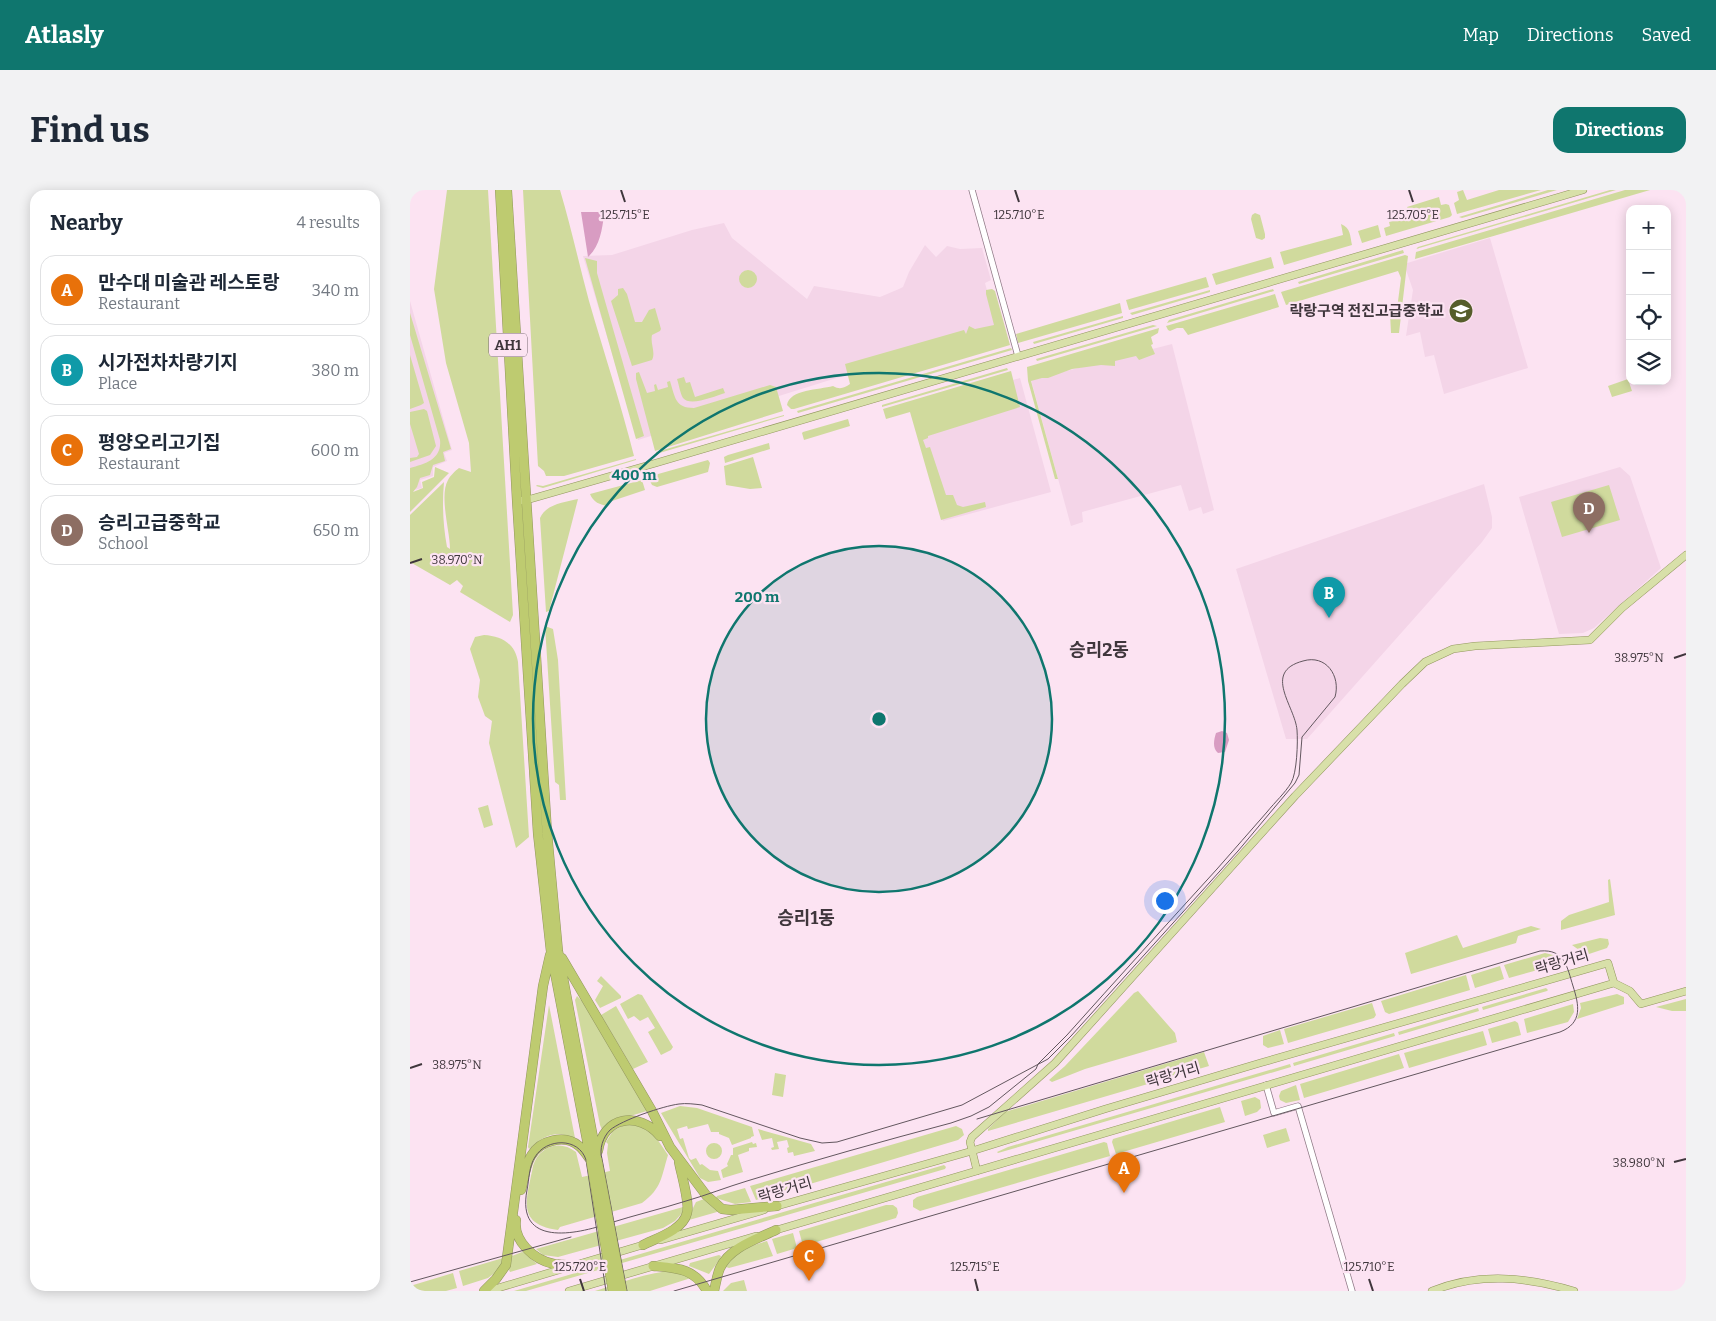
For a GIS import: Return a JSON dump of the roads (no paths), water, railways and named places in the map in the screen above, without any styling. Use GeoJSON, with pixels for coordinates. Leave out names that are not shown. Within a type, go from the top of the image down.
{"type":"FeatureCollection","features":[{"type":"Feature","properties":{"kind":"highway","name":"AH1"},"geometry":{"type":"LineString","coordinates":[[500,190],[517,501]]}},
{"type":"Feature","properties":{"kind":"highway","name":"AH1"},"geometry":{"type":"LineString","coordinates":[[508,190],[527,500]]}},
{"type":"Feature","properties":{"kind":"highway"},"geometry":{"type":"LineString","coordinates":[[486,1291],[506,1265],[543,986],[554,952],[527,500]]}},
{"type":"Feature","properties":{"kind":"highway"},"geometry":{"type":"LineString","coordinates":[[517,501],[538,834],[554,952],[594,1160],[622,1291]]}},
{"type":"Feature","properties":{"kind":"highway"},"geometry":{"type":"LineString","coordinates":[[554,952],[652,1111],[670,1147]]}},
{"type":"Feature","properties":{"kind":"highway"},"geometry":{"type":"LineString","coordinates":[[613,1291],[594,1160],[603,1136],[612,1126],[621,1121],[631,1120],[652,1126],[708,1198],[722,1209],[777,1206]]}},
{"type":"Feature","properties":{"kind":"highway"},"geometry":{"type":"LineString","coordinates":[[578,1266],[543,1261],[533,1254],[516,1234],[515,1226],[526,1168],[534,1150],[554,1140],[566,1140],[580,1146],[594,1160]]}},
{"type":"Feature","properties":{"kind":"highway"},"geometry":{"type":"LineString","coordinates":[[643,1245],[672,1231],[682,1222],[687,1212],[678,1159]]}},
{"type":"Feature","properties":{"kind":"highway"},"geometry":{"type":"LineString","coordinates":[[714,1291],[719,1270],[731,1254],[740,1247],[776,1230]]}},
{"type":"Feature","properties":{"kind":"highway"},"geometry":{"type":"LineString","coordinates":[[653,1266],[684,1270],[700,1280],[707,1291]]}},
{"type":"Feature","properties":{"kind":"main road"},"geometry":{"type":"LineString","coordinates":[[517,501],[527,500],[1584,190]]}},
{"type":"Feature","properties":{"kind":"main road"},"geometry":{"type":"LineString","coordinates":[[977,1171],[970,1142],[972,1137],[1055,1063],[1295,796],[1425,662],[1453,649],[1475,646],[1590,640],[1622,608],[1686,555]]}},
{"type":"Feature","properties":{"kind":"main road","name":"락랑거리"},"geometry":{"type":"LineString","coordinates":[[486,1291],[972,1151],[1233,1071],[1608,963],[1614,983]]}},
{"type":"Feature","properties":{"kind":"main road"},"geometry":{"type":"LineString","coordinates":[[569,1291],[1614,983],[1630,991],[1641,1004],[1686,991]]}},
{"type":"Feature","properties":{"kind":"main road"},"geometry":{"type":"LineString","coordinates":[[1432,1291],[1460,1282],[1480,1279],[1515,1278],[1546,1283],[1574,1291]]}},
{"type":"Feature","properties":{"kind":"street"},"geometry":{"type":"LineString","coordinates":[[972,190],[1018,356]]}},
{"type":"Feature","properties":{"kind":"street"},"geometry":{"type":"LineString","coordinates":[[1266,1085],[1274,1113],[1298,1106],[1352,1291]]}},
{"type":"Feature","properties":{"kind":"tram line"},"geometry":{"type":"LineString","coordinates":[[606,1291],[586,1160],[582,1152],[570,1144],[554,1144],[540,1151],[530,1169],[526,1208],[530,1221],[539,1229],[565,1233],[596,1227],[610,1223],[619,1220],[694,1199],[739,1183],[951,1123],[989,1107],[1036,1069],[1038,1064],[1067,1035],[1286,790],[1295,772],[1297,730],[1284,691],[1284,673],[1291,666],[1311,660],[1319,661],[1330,668],[1336,682],[1335,697],[1302,737],[1299,775],[1295,783],[1238,851],[1048,1059],[962,1105],[837,1142],[822,1143],[800,1138],[702,1105],[690,1104],[672,1105],[653,1110],[610,1130],[602,1143],[601,1155],[602,1159],[627,1291]]}},
{"type":"Feature","properties":{"kind":"tram line"},"geometry":{"type":"LineString","coordinates":[[674,1291],[1560,1032],[1573,1024],[1577,1013],[1577,1000],[1564,961],[1555,953],[1540,951],[977,1119]]}},
{"type":"Feature","properties":{"kind":"tram line"},"geometry":{"type":"LineString","coordinates":[[410,1282],[571,1237]]}},
{"type":"Feature","properties":{"kind":"place","name":"락랑구역 전진고급중학교"},"geometry":{"type":"Point","coordinates":[1461,311]}},
{"type":"Feature","properties":{"kind":"place","name":"승리고급중학교"},"geometry":{"type":"Point","coordinates":[1589,533]}},
{"type":"Feature","properties":{"kind":"place","name":"시가전차차량기지"},"geometry":{"type":"Point","coordinates":[1329,618]}},
{"type":"Feature","properties":{"kind":"place","name":"만수대 미술관 레스토랑"},"geometry":{"type":"Point","coordinates":[1124,1193]}},
{"type":"Feature","properties":{"kind":"place","name":"평양오리고기집"},"geometry":{"type":"Point","coordinates":[809,1281]}},
{"type":"Feature","properties":{"kind":"district","name":"승리2동"},"geometry":{"type":"Point","coordinates":[1099,650]}},
{"type":"Feature","properties":{"kind":"district","name":"승리1동"},"geometry":{"type":"Point","coordinates":[806,918]}}]}
